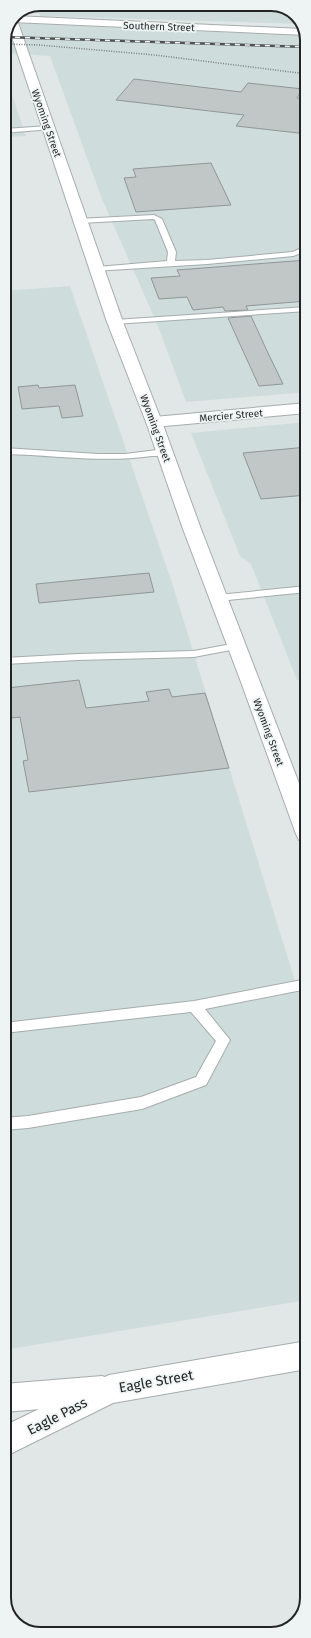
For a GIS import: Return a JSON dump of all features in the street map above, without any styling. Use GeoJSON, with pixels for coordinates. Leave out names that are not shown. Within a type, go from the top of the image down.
{"type":"FeatureCollection","features":[{"type":"Feature","properties":{"kind":"main road","name":"Southern Street"},"geometry":{"type":"LineString","coordinates":[[18,20],[298,32]]}},
{"type":"Feature","properties":{"kind":"main road","name":"Wyoming Street"},"geometry":{"type":"LineString","coordinates":[[14,27],[115,322],[154,422],[218,598],[300,811]]}},
{"type":"Feature","properties":{"kind":"main road","name":"Mercier Street"},"geometry":{"type":"LineString","coordinates":[[154,422],[300,409]]}},
{"type":"Feature","properties":{"kind":"main road","name":"Eagle Street"},"geometry":{"type":"LineString","coordinates":[[11,1397],[109,1390],[300,1356]]}},
{"type":"Feature","properties":{"kind":"main road","name":"Eagle Pass"},"geometry":{"type":"LineString","coordinates":[[11,1439],[109,1390]]}},
{"type":"Feature","properties":{"kind":"lane"},"geometry":{"type":"LineString","coordinates":[[11,131],[49,128]]}},
{"type":"Feature","properties":{"kind":"lane"},"geometry":{"type":"LineString","coordinates":[[81,221],[146,217],[158,219],[172,252],[170,263]]}},
{"type":"Feature","properties":{"kind":"lane"},"geometry":{"type":"LineString","coordinates":[[97,269],[170,263],[207,262],[293,254],[300,251]]}},
{"type":"Feature","properties":{"kind":"lane"},"geometry":{"type":"LineString","coordinates":[[115,322],[300,309]]}},
{"type":"Feature","properties":{"kind":"lane"},"geometry":{"type":"LineString","coordinates":[[11,452],[23,451],[80,456],[114,457],[165,452]]}},
{"type":"Feature","properties":{"kind":"lane"},"geometry":{"type":"LineString","coordinates":[[218,598],[300,590]]}},
{"type":"Feature","properties":{"kind":"lane"},"geometry":{"type":"LineString","coordinates":[[11,662],[78,657],[194,654],[237,646]]}},
{"type":"Feature","properties":{"kind":"lane"},"geometry":{"type":"LineString","coordinates":[[11,1027],[194,1006],[300,985]]}},
{"type":"Feature","properties":{"kind":"lane"},"geometry":{"type":"LineString","coordinates":[[11,1123],[28,1122],[142,1103],[201,1081],[223,1040],[194,1006]]}},
{"type":"Feature","properties":{"kind":"path"},"geometry":{"type":"LineString","coordinates":[[11,44],[39,45],[155,55],[300,73]]}},
{"type":"Feature","properties":{"kind":"shaded area"},"geometry":{"type":"Polygon","coordinates":[[[38,11],[273,11],[286,15],[295,24],[40,16],[38,11]]]}},
{"type":"Feature","properties":{"kind":"shaded area"},"geometry":{"type":"Polygon","coordinates":[[[16,23],[300,36],[300,393],[186,402],[158,326],[102,199],[50,56],[11,53],[12,34],[16,23]]]}},
{"type":"Feature","properties":{"kind":"shaded area"},"geometry":{"type":"Polygon","coordinates":[[[11,92],[26,136],[11,137],[11,92]]]}},
{"type":"Feature","properties":{"kind":"shaded area"},"geometry":{"type":"Polygon","coordinates":[[[70,286],[173,586],[300,997],[300,1301],[11,1349],[11,290],[70,286]]]}},
{"type":"Feature","properties":{"kind":"shaded area"},"geometry":{"type":"Polygon","coordinates":[[[300,423],[300,680],[297,680],[251,564],[240,556],[191,433],[300,423]]]}},
{"type":"Feature","properties":{"kind":"building"},"geometry":{"type":"Polygon","coordinates":[[[134,79],[241,92],[248,83],[300,89],[300,94],[297,98],[300,99],[300,133],[236,126],[244,115],[116,100],[134,79]]]}},
{"type":"Feature","properties":{"kind":"building"},"geometry":{"type":"Polygon","coordinates":[[[211,163],[231,205],[136,212],[124,178],[136,177],[133,169],[211,163]]]}},
{"type":"Feature","properties":{"kind":"building"},"geometry":{"type":"Polygon","coordinates":[[[300,261],[300,302],[246,306],[248,310],[225,311],[223,307],[193,310],[187,297],[159,299],[151,278],[180,276],[177,270],[300,261]]]}},
{"type":"Feature","properties":{"kind":"building"},"geometry":{"type":"Polygon","coordinates":[[[251,316],[283,384],[259,386],[228,318],[251,316]]]}},
{"type":"Feature","properties":{"kind":"building"},"geometry":{"type":"Polygon","coordinates":[[[38,385],[39,388],[75,385],[83,416],[62,418],[59,406],[22,409],[18,387],[38,385]]]}},
{"type":"Feature","properties":{"kind":"building"},"geometry":{"type":"Polygon","coordinates":[[[300,448],[300,496],[261,499],[243,453],[300,448]]]}},
{"type":"Feature","properties":{"kind":"building"},"geometry":{"type":"Polygon","coordinates":[[[149,573],[154,592],[39,603],[36,584],[149,573]]]}},
{"type":"Feature","properties":{"kind":"building"},"geometry":{"type":"Polygon","coordinates":[[[79,680],[86,708],[149,701],[146,692],[169,689],[172,697],[205,693],[229,768],[29,792],[23,761],[28,760],[20,717],[12,718],[11,688],[79,680]]]}},
{"type":"Feature","properties":{"kind":"railway"},"geometry":{"type":"LineString","coordinates":[[11,37],[300,47]]}}]}
